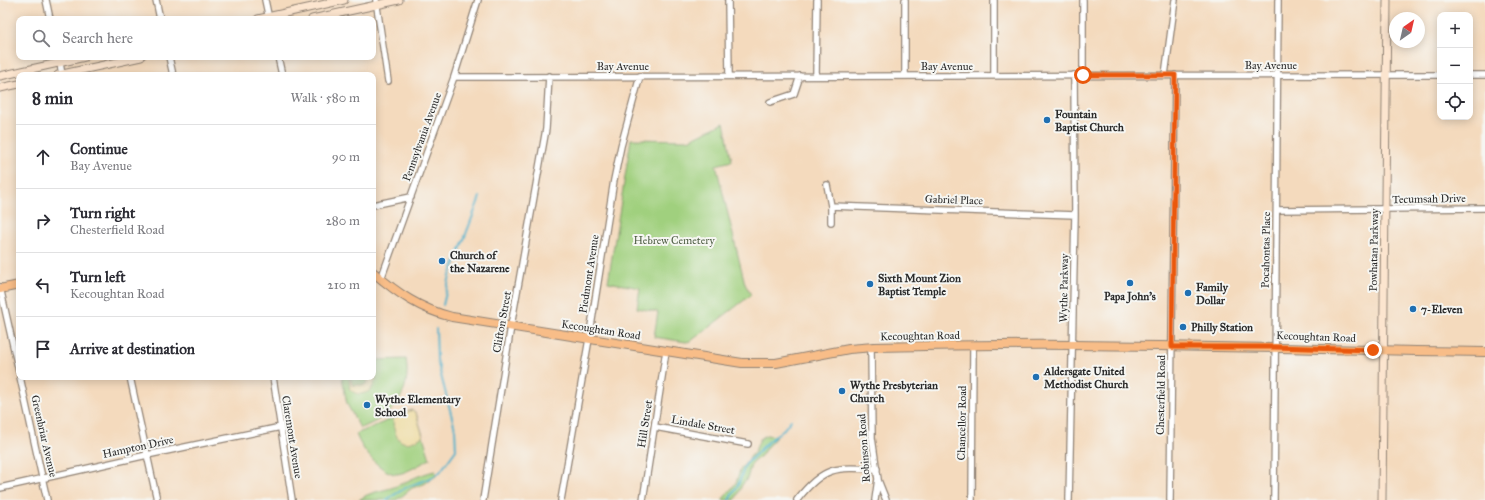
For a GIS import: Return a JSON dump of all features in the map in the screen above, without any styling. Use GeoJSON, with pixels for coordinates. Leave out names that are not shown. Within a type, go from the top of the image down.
{"type":"FeatureCollection","features":[{"type":"Feature","properties":{"kind":"main road"},"geometry":{"type":"LineString","coordinates":[[277,16],[344,0]]}},
{"type":"Feature","properties":{"kind":"main road"},"geometry":{"type":"LineString","coordinates":[[323,16],[377,2],[399,0]]}},
{"type":"Feature","properties":{"kind":"main road","name":"Powhatan Parkway"},"geometry":{"type":"LineString","coordinates":[[1382,500],[1388,0]]}},
{"type":"Feature","properties":{"kind":"main road"},"geometry":{"type":"LineString","coordinates":[[0,76],[59,60]]}},
{"type":"Feature","properties":{"kind":"main road"},"geometry":{"type":"LineString","coordinates":[[74,72],[128,60]]}},
{"type":"Feature","properties":{"kind":"main road"},"geometry":{"type":"LineString","coordinates":[[0,88],[16,85]]}},
{"type":"Feature","properties":{"kind":"main road","name":"Kecoughtan Road"},"geometry":{"type":"LineString","coordinates":[[376,275],[406,298],[436,313],[452,317],[742,363],[776,363],[849,349],[871,347],[1072,345],[1275,347],[1485,352]]}},
{"type":"Feature","properties":{"kind":"main road"},"geometry":{"type":"LineString","coordinates":[[0,289],[16,286]]}},
{"type":"Feature","properties":{"kind":"street"},"geometry":{"type":"LineString","coordinates":[[46,0],[49,16]]}},
{"type":"Feature","properties":{"kind":"street"},"geometry":{"type":"LineString","coordinates":[[156,0],[159,16]]}},
{"type":"Feature","properties":{"kind":"street"},"geometry":{"type":"LineString","coordinates":[[265,0],[269,16]]}},
{"type":"Feature","properties":{"kind":"street","name":"Pennsylvania Avenue"},"geometry":{"type":"LineString","coordinates":[[382,280],[454,77],[478,0]]}},
{"type":"Feature","properties":{"kind":"street"},"geometry":{"type":"LineString","coordinates":[[728,0],[729,76]]}},
{"type":"Feature","properties":{"kind":"street"},"geometry":{"type":"LineString","coordinates":[[816,76],[817,0]]}},
{"type":"Feature","properties":{"kind":"street"},"geometry":{"type":"LineString","coordinates":[[904,76],[905,0]]}},
{"type":"Feature","properties":{"kind":"street"},"geometry":{"type":"LineString","coordinates":[[994,0],[994,76]]}},
{"type":"Feature","properties":{"kind":"street"},"geometry":{"type":"LineString","coordinates":[[1083,0],[1083,75]]}},
{"type":"Feature","properties":{"kind":"street"},"geometry":{"type":"LineString","coordinates":[[1165,75],[1175,0]]}},
{"type":"Feature","properties":{"kind":"street","name":"Pocahontas Place"},"geometry":{"type":"LineString","coordinates":[[1274,500],[1278,0]]}},
{"type":"Feature","properties":{"kind":"street"},"geometry":{"type":"LineString","coordinates":[[377,2],[388,81]]}},
{"type":"Feature","properties":{"kind":"street"},"geometry":{"type":"LineString","coordinates":[[59,60],[61,72]]}},
{"type":"Feature","properties":{"kind":"street"},"geometry":{"type":"LineString","coordinates":[[170,60],[172,72]]}},
{"type":"Feature","properties":{"kind":"street"},"geometry":{"type":"LineString","coordinates":[[279,60],[281,72]]}},
{"type":"Feature","properties":{"kind":"street","name":"Wythe Parkway"},"geometry":{"type":"LineString","coordinates":[[1069,500],[1075,214],[1074,75]]}},
{"type":"Feature","properties":{"kind":"street","name":"Chesterfield Road"},"geometry":{"type":"LineString","coordinates":[[1170,500],[1175,75]]}},
{"type":"Feature","properties":{"kind":"street","name":"Bay Avenue"},"geometry":{"type":"LineString","coordinates":[[454,77],[1437,75]]}},
{"type":"Feature","properties":{"kind":"street"},"geometry":{"type":"LineString","coordinates":[[1473,75],[1485,75]]}},
{"type":"Feature","properties":{"kind":"street","name":"Clifton Street"},"geometry":{"type":"LineString","coordinates":[[483,500],[511,326],[546,129],[550,76]]}},
{"type":"Feature","properties":{"kind":"street","name":"Piedmont Avenue"},"geometry":{"type":"LineString","coordinates":[[561,500],[621,146],[640,76]]}},
{"type":"Feature","properties":{"kind":"street"},"geometry":{"type":"LineString","coordinates":[[770,102],[794,94],[800,76]]}},
{"type":"Feature","properties":{"kind":"street"},"geometry":{"type":"LineString","coordinates":[[827,185],[831,206],[831,222]]}},
{"type":"Feature","properties":{"kind":"street"},"geometry":{"type":"LineString","coordinates":[[376,204],[411,197]]}},
{"type":"Feature","properties":{"kind":"street","name":"Gabriel Place"},"geometry":{"type":"LineString","coordinates":[[831,206],[1075,214]]}},
{"type":"Feature","properties":{"kind":"street","name":"Tecumsah Drive"},"geometry":{"type":"LineString","coordinates":[[1276,210],[1485,208]]}},
{"type":"Feature","properties":{"kind":"street"},"geometry":{"type":"LineString","coordinates":[[0,289],[16,359]]}},
{"type":"Feature","properties":{"kind":"street","name":"Chancellor Road"},"geometry":{"type":"LineString","coordinates":[[972,500],[973,346]]}},
{"type":"Feature","properties":{"kind":"street","name":"Robinson Road"},"geometry":{"type":"LineString","coordinates":[[871,347],[872,438],[878,479],[875,500]]}},
{"type":"Feature","properties":{"kind":"street","name":"Hill Street"},"geometry":{"type":"LineString","coordinates":[[643,500],[666,351]]}},
{"type":"Feature","properties":{"kind":"street","name":"Greenbriar Avenue"},"geometry":{"type":"LineString","coordinates":[[21,380],[48,500]]}},
{"type":"Feature","properties":{"kind":"street"},"geometry":{"type":"LineString","coordinates":[[131,380],[157,500]]}},
{"type":"Feature","properties":{"kind":"street","name":"Claremont Avenue"},"geometry":{"type":"LineString","coordinates":[[273,380],[292,500]]}},
{"type":"Feature","properties":{"kind":"street","name":"Hampton Drive"},"geometry":{"type":"LineString","coordinates":[[0,488],[281,427]]}},
{"type":"Feature","properties":{"kind":"street","name":"Lindale Street"},"geometry":{"type":"LineString","coordinates":[[655,427],[748,444]]}},
{"type":"Feature","properties":{"kind":"street"},"geometry":{"type":"LineString","coordinates":[[797,500],[815,480],[831,470],[850,468],[877,469]]}},
{"type":"Feature","properties":{"kind":"street"},"geometry":{"type":"LineString","coordinates":[[878,479],[886,500]]}},
{"type":"Feature","properties":{"kind":"green space","name":"Hebrew Cemetery"},"geometry":{"type":"Polygon","coordinates":[[[724,123],[732,161],[716,165],[745,284],[751,295],[691,341],[686,342],[654,337],[658,312],[637,308],[640,288],[608,282],[631,139],[688,140],[724,123]]]}},
{"type":"Feature","properties":{"kind":"green space"},"geometry":{"type":"Polygon","coordinates":[[[406,359],[406,383],[403,394],[390,411],[382,418],[360,428],[347,404],[343,380],[376,380],[376,360],[406,359]]]}},
{"type":"Feature","properties":{"kind":"green space"},"geometry":{"type":"Polygon","coordinates":[[[412,410],[416,413],[430,459],[408,471],[395,474],[383,469],[371,458],[358,440],[356,434],[412,410]]]}},
{"type":"Feature","properties":{"kind":"green space"},"geometry":{"type":"Polygon","coordinates":[[[766,435],[777,436],[761,456],[751,465],[747,479],[742,485],[735,500],[722,500],[736,483],[740,470],[755,451],[760,439],[766,435]]]}},
{"type":"Feature","properties":{"kind":"green space"},"geometry":{"type":"Polygon","coordinates":[[[435,471],[436,476],[424,484],[412,488],[396,500],[359,500],[371,493],[394,487],[435,471]]]}},
{"type":"Feature","properties":{"kind":"sand"},"geometry":{"type":"Polygon","coordinates":[[[349,380],[351,380],[353,385],[365,385],[368,381],[376,380],[371,390],[365,393],[359,394],[351,391],[349,388],[349,380]]]}},
{"type":"Feature","properties":{"kind":"sand"},"geometry":{"type":"Polygon","coordinates":[[[412,410],[416,413],[423,436],[405,443],[398,438],[395,433],[393,419],[412,410]]]}},
{"type":"Feature","properties":{"kind":"waterway"},"geometry":{"type":"LineString","coordinates":[[443,305],[450,276],[480,197]]}},
{"type":"Feature","properties":{"kind":"waterway"},"geometry":{"type":"LineString","coordinates":[[386,500],[407,487],[433,477],[440,472],[456,450],[455,429],[437,360],[436,329]]}},
{"type":"Feature","properties":{"kind":"waterway"},"geometry":{"type":"LineString","coordinates":[[729,500],[739,483],[745,465],[767,443],[784,429],[791,420]]}},
{"type":"Feature","properties":{"kind":"place","name":"Fountain Baptist Church"},"geometry":{"type":"Point","coordinates":[1047,120]}},
{"type":"Feature","properties":{"kind":"place","name":"Church of the Nazarene"},"geometry":{"type":"Point","coordinates":[442,261]}},
{"type":"Feature","properties":{"kind":"place","name":"Papa John's"},"geometry":{"type":"Point","coordinates":[1130,283]}},
{"type":"Feature","properties":{"kind":"place","name":"Sixth Mount Zion Baptist Temple"},"geometry":{"type":"Point","coordinates":[870,284]}},
{"type":"Feature","properties":{"kind":"place","name":"Family Dollar"},"geometry":{"type":"Point","coordinates":[1188,293]}},
{"type":"Feature","properties":{"kind":"place","name":"7-Eleven"},"geometry":{"type":"Point","coordinates":[1413,309]}},
{"type":"Feature","properties":{"kind":"place","name":"Philly Station"},"geometry":{"type":"Point","coordinates":[1183,327]}},
{"type":"Feature","properties":{"kind":"place","name":"Aldersgate United Methodist Church"},"geometry":{"type":"Point","coordinates":[1036,377]}},
{"type":"Feature","properties":{"kind":"place","name":"Wythe Presbyterian Church"},"geometry":{"type":"Point","coordinates":[842,391]}},
{"type":"Feature","properties":{"kind":"place","name":"Wythe Elementary School"},"geometry":{"type":"Point","coordinates":[367,405]}},
{"type":"Feature","properties":{"kind":"route"},"geometry":{"type":"LineString","coordinates":[[1083,75],[1175,75],[1172,347],[1275,347],[1373,350]]}}]}
